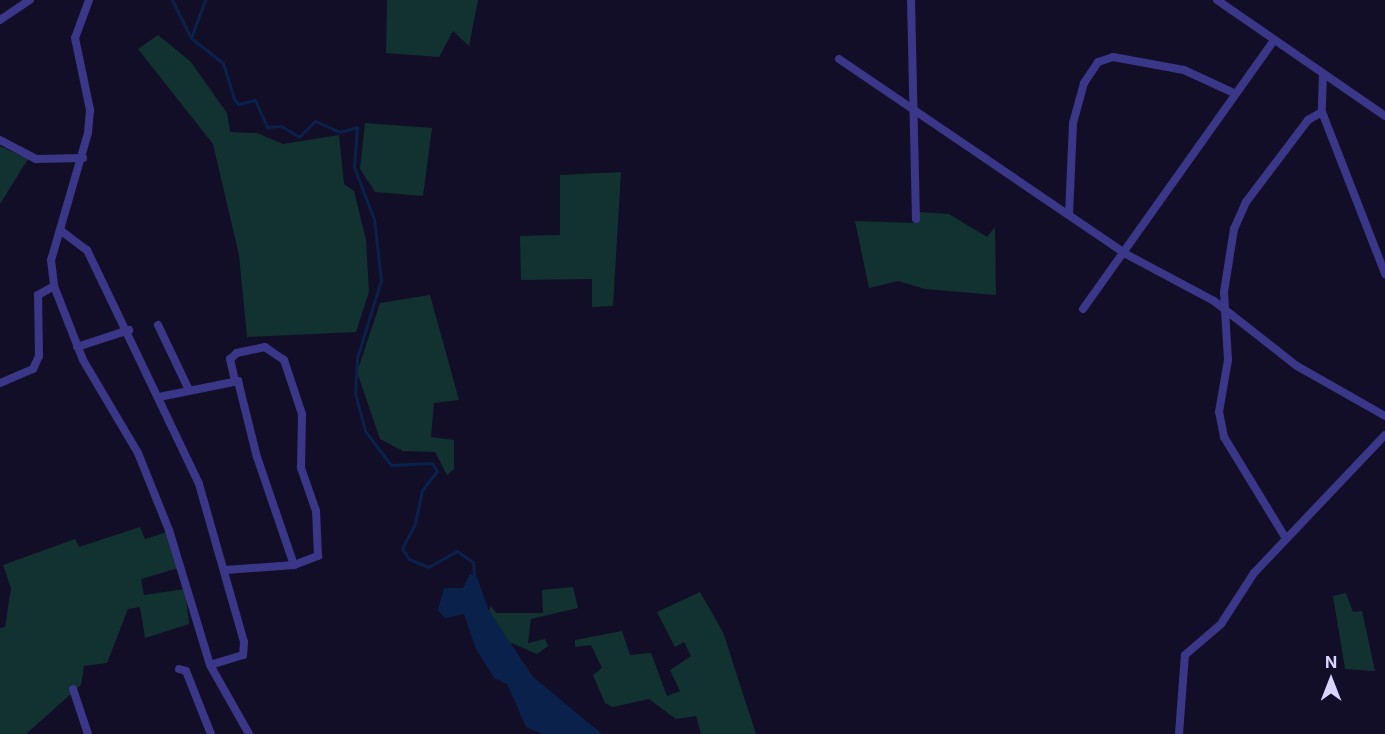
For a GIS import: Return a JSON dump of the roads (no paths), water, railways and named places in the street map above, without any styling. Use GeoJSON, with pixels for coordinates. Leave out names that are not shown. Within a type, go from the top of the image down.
{"type":"FeatureCollection","features":[{"type":"Feature","properties":{"kind":"street"},"geometry":{"type":"LineString","coordinates":[[2,16],[30,0]]}},
{"type":"Feature","properties":{"kind":"street"},"geometry":{"type":"LineString","coordinates":[[89,0],[75,38],[90,110],[83,158],[51,260],[54,286],[77,348],[138,453],[169,530],[210,665],[249,734]]}},
{"type":"Feature","properties":{"kind":"street"},"geometry":{"type":"LineString","coordinates":[[911,0],[911,109],[916,219]]}},
{"type":"Feature","properties":{"kind":"street"},"geometry":{"type":"LineString","coordinates":[[1217,0],[1385,116]]}},
{"type":"Feature","properties":{"kind":"street"},"geometry":{"type":"LineString","coordinates":[[1083,309],[1274,40]]}},
{"type":"Feature","properties":{"kind":"street"},"geometry":{"type":"LineString","coordinates":[[1069,215],[1073,123],[1084,83],[1098,62],[1113,57],[1184,70],[1236,94]]}},
{"type":"Feature","properties":{"kind":"street"},"geometry":{"type":"LineString","coordinates":[[839,59],[1124,253],[1223,308],[1297,366],[1385,416]]}},
{"type":"Feature","properties":{"kind":"street"},"geometry":{"type":"LineString","coordinates":[[1323,74],[1322,112],[1385,274]]}},
{"type":"Feature","properties":{"kind":"street"},"geometry":{"type":"LineString","coordinates":[[1285,537],[1224,437],[1220,412],[1228,360],[1223,308],[1234,229],[1246,202],[1308,120],[1322,112]]}},
{"type":"Feature","properties":{"kind":"street"},"geometry":{"type":"LineString","coordinates":[[0,140],[36,159],[83,158]]}},
{"type":"Feature","properties":{"kind":"street"},"geometry":{"type":"LineString","coordinates":[[60,230],[87,250],[98,280],[129,330],[200,484],[243,628],[243,655],[210,665]]}},
{"type":"Feature","properties":{"kind":"street"},"geometry":{"type":"LineString","coordinates":[[0,383],[33,369],[39,356],[38,295],[54,286]]}},
{"type":"Feature","properties":{"kind":"street"},"geometry":{"type":"LineString","coordinates":[[158,325],[188,388]]}},
{"type":"Feature","properties":{"kind":"street"},"geometry":{"type":"LineString","coordinates":[[77,348],[129,330]]}},
{"type":"Feature","properties":{"kind":"street"},"geometry":{"type":"LineString","coordinates":[[225,570],[294,565],[318,556],[316,511],[302,468],[302,414],[284,360],[265,347],[231,355],[235,380]]}},
{"type":"Feature","properties":{"kind":"street"},"geometry":{"type":"LineString","coordinates":[[159,397],[188,388],[235,380],[240,383],[257,457],[294,565]]}},
{"type":"Feature","properties":{"kind":"street"},"geometry":{"type":"LineString","coordinates":[[1179,734],[1185,655],[1221,624],[1254,573],[1285,537],[1385,435]]}},
{"type":"Feature","properties":{"kind":"street"},"geometry":{"type":"LineString","coordinates":[[179,669],[186,671],[211,734]]}},
{"type":"Feature","properties":{"kind":"street"},"geometry":{"type":"LineString","coordinates":[[73,689],[88,734]]}},
{"type":"Feature","properties":{"kind":"water"},"geometry":{"type":"Polygon","coordinates":[[[470,574],[477,577],[489,611],[533,677],[602,734],[543,734],[526,727],[507,684],[494,678],[476,649],[464,614],[445,618],[438,610],[444,588],[463,588],[470,574]]]}},
{"type":"Feature","properties":{"kind":"waterway"},"geometry":{"type":"LineString","coordinates":[[172,0],[191,38],[223,63],[234,99],[238,104],[255,100],[267,127],[281,126],[299,137],[315,121],[340,132],[357,127],[354,167],[374,219],[381,280],[357,358],[355,393],[365,431],[391,465],[432,463],[437,471],[422,490],[415,524],[402,548],[409,559],[428,567],[457,551],[473,562],[474,578]]}},
{"type":"Feature","properties":{"kind":"waterway"},"geometry":{"type":"LineString","coordinates":[[191,38],[205,0]]}}]}
